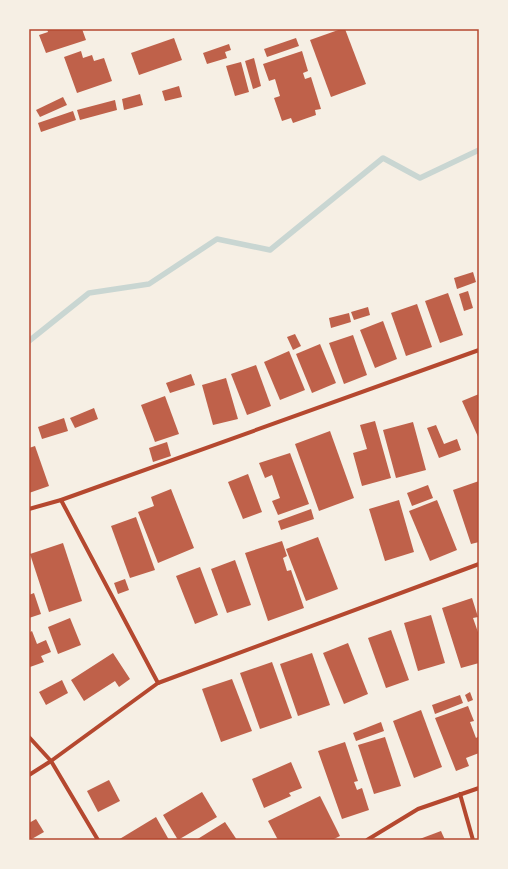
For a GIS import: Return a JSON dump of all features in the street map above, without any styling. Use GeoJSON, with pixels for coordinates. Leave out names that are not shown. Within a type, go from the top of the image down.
{"type":"FeatureCollection","features":[{"type":"Feature","properties":{"kind":"street"},"geometry":{"type":"LineString","coordinates":[[29,509],[61,500],[479,350]]}},
{"type":"Feature","properties":{"kind":"street"},"geometry":{"type":"LineString","coordinates":[[61,500],[158,683]]}},
{"type":"Feature","properties":{"kind":"street"},"geometry":{"type":"LineString","coordinates":[[29,775],[51,761],[158,683],[479,564]]}},
{"type":"Feature","properties":{"kind":"street"},"geometry":{"type":"LineString","coordinates":[[29,737],[51,761],[98,840]]}},
{"type":"Feature","properties":{"kind":"street"},"geometry":{"type":"LineString","coordinates":[[367,840],[418,809],[479,788]]}},
{"type":"Feature","properties":{"kind":"street"},"geometry":{"type":"LineString","coordinates":[[460,794],[473,840]]}},
{"type":"Feature","properties":{"kind":"building"},"geometry":{"type":"Polygon","coordinates":[[[47,29],[82,29],[86,40],[46,53],[39,35],[48,32],[47,29]]]}},
{"type":"Feature","properties":{"kind":"building"},"geometry":{"type":"Polygon","coordinates":[[[345,29],[366,84],[331,97],[310,40],[345,29]]]}},
{"type":"Feature","properties":{"kind":"building"},"geometry":{"type":"Polygon","coordinates":[[[174,38],[182,60],[139,75],[131,53],[174,38]]]}},
{"type":"Feature","properties":{"kind":"building"},"geometry":{"type":"Polygon","coordinates":[[[296,38],[299,46],[267,57],[264,49],[296,38]]]}},
{"type":"Feature","properties":{"kind":"building"},"geometry":{"type":"Polygon","coordinates":[[[229,44],[231,50],[225,52],[227,58],[207,64],[203,53],[229,44]]]}},
{"type":"Feature","properties":{"kind":"building"},"geometry":{"type":"Polygon","coordinates":[[[81,51],[83,58],[92,55],[94,61],[104,58],[112,81],[77,93],[64,57],[81,51]]]}},
{"type":"Feature","properties":{"kind":"building"},"geometry":{"type":"Polygon","coordinates":[[[302,51],[308,71],[303,73],[305,79],[311,77],[321,109],[315,110],[316,115],[293,123],[291,118],[282,121],[274,98],[280,96],[275,79],[269,81],[263,64],[302,51]]]}},
{"type":"Feature","properties":{"kind":"building"},"geometry":{"type":"Polygon","coordinates":[[[254,58],[261,86],[253,89],[245,61],[254,58]]]}},
{"type":"Feature","properties":{"kind":"building"},"geometry":{"type":"Polygon","coordinates":[[[241,62],[249,92],[235,96],[226,66],[241,62]]]}},
{"type":"Feature","properties":{"kind":"building"},"geometry":{"type":"Polygon","coordinates":[[[179,86],[182,97],[165,101],[162,91],[179,86]]]}},
{"type":"Feature","properties":{"kind":"building"},"geometry":{"type":"Polygon","coordinates":[[[140,94],[143,105],[124,110],[122,99],[140,94]]]}},
{"type":"Feature","properties":{"kind":"building"},"geometry":{"type":"Polygon","coordinates":[[[63,97],[67,105],[40,117],[36,110],[63,97]]]}},
{"type":"Feature","properties":{"kind":"building"},"geometry":{"type":"Polygon","coordinates":[[[115,100],[117,110],[80,120],[77,110],[115,100]]]}},
{"type":"Feature","properties":{"kind":"building"},"geometry":{"type":"Polygon","coordinates":[[[73,111],[76,120],[41,132],[38,123],[73,111]]]}},
{"type":"Feature","properties":{"kind":"building"},"geometry":{"type":"Polygon","coordinates":[[[473,272],[476,282],[457,289],[454,278],[473,272]]]}},
{"type":"Feature","properties":{"kind":"building"},"geometry":{"type":"Polygon","coordinates":[[[468,291],[473,308],[464,311],[459,294],[468,291]]]}},
{"type":"Feature","properties":{"kind":"building"},"geometry":{"type":"Polygon","coordinates":[[[448,293],[463,335],[440,343],[425,301],[448,293]]]}},
{"type":"Feature","properties":{"kind":"building"},"geometry":{"type":"Polygon","coordinates":[[[417,304],[432,347],[406,356],[391,313],[417,304]]]}},
{"type":"Feature","properties":{"kind":"building"},"geometry":{"type":"Polygon","coordinates":[[[368,307],[370,315],[354,320],[351,312],[368,307]]]}},
{"type":"Feature","properties":{"kind":"building"},"geometry":{"type":"Polygon","coordinates":[[[349,313],[351,322],[331,328],[329,318],[349,313]]]}},
{"type":"Feature","properties":{"kind":"building"},"geometry":{"type":"Polygon","coordinates":[[[383,321],[397,359],[375,368],[360,330],[383,321]]]}},
{"type":"Feature","properties":{"kind":"building"},"geometry":{"type":"Polygon","coordinates":[[[295,334],[301,346],[293,350],[287,337],[295,334]]]}},
{"type":"Feature","properties":{"kind":"building"},"geometry":{"type":"Polygon","coordinates":[[[353,335],[367,375],[344,384],[329,343],[353,335]]]}},
{"type":"Feature","properties":{"kind":"building"},"geometry":{"type":"Polygon","coordinates":[[[320,344],[336,383],[312,393],[296,354],[320,344]]]}},
{"type":"Feature","properties":{"kind":"building"},"geometry":{"type":"Polygon","coordinates":[[[289,351],[305,390],[280,400],[264,362],[289,351]]]}},
{"type":"Feature","properties":{"kind":"building"},"geometry":{"type":"Polygon","coordinates":[[[256,365],[271,406],[247,415],[231,374],[256,365]]]}},
{"type":"Feature","properties":{"kind":"building"},"geometry":{"type":"Polygon","coordinates":[[[191,374],[195,385],[170,393],[166,383],[191,374]]]}},
{"type":"Feature","properties":{"kind":"building"},"geometry":{"type":"Polygon","coordinates":[[[226,378],[238,419],[213,425],[202,385],[226,378]]]}},
{"type":"Feature","properties":{"kind":"building"},"geometry":{"type":"Polygon","coordinates":[[[479,394],[479,439],[462,401],[479,394]]]}},
{"type":"Feature","properties":{"kind":"building"},"geometry":{"type":"Polygon","coordinates":[[[165,396],[179,434],[155,442],[141,405],[165,396]]]}},
{"type":"Feature","properties":{"kind":"building"},"geometry":{"type":"Polygon","coordinates":[[[94,408],[98,419],[75,428],[70,418],[94,408]]]}},
{"type":"Feature","properties":{"kind":"building"},"geometry":{"type":"Polygon","coordinates":[[[64,418],[68,431],[42,439],[38,427],[64,418]]]}},
{"type":"Feature","properties":{"kind":"building"},"geometry":{"type":"Polygon","coordinates":[[[375,421],[391,478],[362,486],[353,453],[367,449],[360,425],[375,421]]]}},
{"type":"Feature","properties":{"kind":"building"},"geometry":{"type":"Polygon","coordinates":[[[413,422],[426,470],[396,478],[383,430],[413,422]]]}},
{"type":"Feature","properties":{"kind":"building"},"geometry":{"type":"Polygon","coordinates":[[[436,425],[444,444],[457,439],[461,450],[439,458],[427,428],[436,425]]]}},
{"type":"Feature","properties":{"kind":"building"},"geometry":{"type":"Polygon","coordinates":[[[330,431],[354,498],[319,511],[295,444],[330,431]]]}},
{"type":"Feature","properties":{"kind":"building"},"geometry":{"type":"Polygon","coordinates":[[[167,442],[171,456],[153,462],[149,448],[167,442]]]}},
{"type":"Feature","properties":{"kind":"building"},"geometry":{"type":"Polygon","coordinates":[[[35,446],[49,486],[29,493],[29,448],[35,446]]]}},
{"type":"Feature","properties":{"kind":"building"},"geometry":{"type":"Polygon","coordinates":[[[290,453],[309,504],[278,515],[272,501],[280,498],[272,475],[265,478],[259,463],[290,453]]]}},
{"type":"Feature","properties":{"kind":"building"},"geometry":{"type":"Polygon","coordinates":[[[248,474],[262,512],[243,519],[228,482],[248,474]]]}},
{"type":"Feature","properties":{"kind":"building"},"geometry":{"type":"Polygon","coordinates":[[[479,481],[479,542],[471,544],[453,490],[479,481]]]}},
{"type":"Feature","properties":{"kind":"building"},"geometry":{"type":"Polygon","coordinates":[[[428,485],[433,498],[412,506],[407,493],[428,485]]]}},
{"type":"Feature","properties":{"kind":"building"},"geometry":{"type":"Polygon","coordinates":[[[171,489],[194,548],[158,563],[138,512],[154,506],[151,497],[171,489]]]}},
{"type":"Feature","properties":{"kind":"building"},"geometry":{"type":"Polygon","coordinates":[[[399,500],[414,552],[385,561],[369,509],[399,500]]]}},
{"type":"Feature","properties":{"kind":"building"},"geometry":{"type":"Polygon","coordinates":[[[437,500],[457,550],[430,561],[409,511],[437,500]]]}},
{"type":"Feature","properties":{"kind":"building"},"geometry":{"type":"Polygon","coordinates":[[[311,509],[314,519],[281,530],[278,521],[311,509]]]}},
{"type":"Feature","properties":{"kind":"building"},"geometry":{"type":"Polygon","coordinates":[[[136,517],[155,570],[130,578],[111,526],[136,517]]]}},
{"type":"Feature","properties":{"kind":"building"},"geometry":{"type":"Polygon","coordinates":[[[318,537],[338,589],[306,601],[286,549],[318,537]]]}},
{"type":"Feature","properties":{"kind":"building"},"geometry":{"type":"Polygon","coordinates":[[[282,541],[287,556],[283,558],[287,571],[291,570],[304,608],[268,621],[245,553],[282,541]]]}},
{"type":"Feature","properties":{"kind":"building"},"geometry":{"type":"Polygon","coordinates":[[[63,543],[82,601],[49,612],[30,554],[63,543]]]}},
{"type":"Feature","properties":{"kind":"building"},"geometry":{"type":"Polygon","coordinates":[[[235,560],[251,605],[227,613],[211,569],[235,560]]]}},
{"type":"Feature","properties":{"kind":"building"},"geometry":{"type":"Polygon","coordinates":[[[200,567],[218,615],[195,624],[176,576],[200,567]]]}},
{"type":"Feature","properties":{"kind":"building"},"geometry":{"type":"Polygon","coordinates":[[[125,579],[129,590],[118,594],[114,583],[125,579]]]}},
{"type":"Feature","properties":{"kind":"building"},"geometry":{"type":"Polygon","coordinates":[[[34,593],[41,614],[29,618],[29,595],[34,593]]]}},
{"type":"Feature","properties":{"kind":"building"},"geometry":{"type":"Polygon","coordinates":[[[472,598],[478,617],[473,618],[479,635],[479,663],[461,668],[442,608],[472,598]]]}},
{"type":"Feature","properties":{"kind":"building"},"geometry":{"type":"Polygon","coordinates":[[[431,615],[445,663],[418,671],[404,623],[431,615]]]}},
{"type":"Feature","properties":{"kind":"building"},"geometry":{"type":"Polygon","coordinates":[[[70,618],[81,645],[58,654],[48,627],[70,618]]]}},
{"type":"Feature","properties":{"kind":"building"},"geometry":{"type":"Polygon","coordinates":[[[391,630],[409,680],[386,688],[368,638],[391,630]]]}},
{"type":"Feature","properties":{"kind":"building"},"geometry":{"type":"Polygon","coordinates":[[[32,631],[37,644],[46,640],[51,652],[41,656],[44,662],[30,667],[29,633],[32,631]]]}},
{"type":"Feature","properties":{"kind":"building"},"geometry":{"type":"Polygon","coordinates":[[[348,643],[368,694],[344,704],[323,653],[348,643]]]}},
{"type":"Feature","properties":{"kind":"building"},"geometry":{"type":"Polygon","coordinates":[[[113,653],[130,679],[119,687],[115,681],[84,701],[71,680],[113,653]]]}},
{"type":"Feature","properties":{"kind":"building"},"geometry":{"type":"Polygon","coordinates":[[[312,653],[330,705],[298,716],[280,664],[312,653]]]}},
{"type":"Feature","properties":{"kind":"building"},"geometry":{"type":"Polygon","coordinates":[[[272,662],[292,718],[260,729],[240,673],[272,662]]]}},
{"type":"Feature","properties":{"kind":"building"},"geometry":{"type":"Polygon","coordinates":[[[232,679],[252,731],[221,742],[202,689],[232,679]]]}},
{"type":"Feature","properties":{"kind":"building"},"geometry":{"type":"Polygon","coordinates":[[[62,680],[68,693],[46,705],[39,692],[62,680]]]}},
{"type":"Feature","properties":{"kind":"building"},"geometry":{"type":"Polygon","coordinates":[[[470,692],[473,700],[468,702],[465,695],[470,692]]]}},
{"type":"Feature","properties":{"kind":"building"},"geometry":{"type":"Polygon","coordinates":[[[460,695],[463,703],[435,714],[432,705],[460,695]]]}},
{"type":"Feature","properties":{"kind":"building"},"geometry":{"type":"Polygon","coordinates":[[[468,706],[474,721],[470,722],[476,738],[479,736],[479,753],[466,758],[469,766],[456,771],[435,718],[468,706]]]}},
{"type":"Feature","properties":{"kind":"building"},"geometry":{"type":"Polygon","coordinates":[[[421,710],[442,767],[414,778],[393,721],[421,710]]]}},
{"type":"Feature","properties":{"kind":"building"},"geometry":{"type":"Polygon","coordinates":[[[381,722],[384,731],[356,741],[353,733],[381,722]]]}},
{"type":"Feature","properties":{"kind":"building"},"geometry":{"type":"Polygon","coordinates":[[[385,737],[401,786],[374,794],[358,745],[385,737]]]}},
{"type":"Feature","properties":{"kind":"building"},"geometry":{"type":"Polygon","coordinates":[[[345,742],[358,781],[354,782],[357,790],[362,788],[369,810],[342,819],[318,751],[345,742]]]}},
{"type":"Feature","properties":{"kind":"building"},"geometry":{"type":"Polygon","coordinates":[[[291,762],[302,788],[289,793],[291,796],[264,808],[252,779],[291,762]]]}},
{"type":"Feature","properties":{"kind":"building"},"geometry":{"type":"Polygon","coordinates":[[[109,780],[120,801],[98,812],[87,791],[109,780]]]}},
{"type":"Feature","properties":{"kind":"building"},"geometry":{"type":"Polygon","coordinates":[[[202,792],[217,817],[178,840],[163,815],[202,792]]]}},
{"type":"Feature","properties":{"kind":"building"},"geometry":{"type":"Polygon","coordinates":[[[320,796],[340,836],[332,840],[278,840],[268,821],[320,796]]]}},
{"type":"Feature","properties":{"kind":"building"},"geometry":{"type":"Polygon","coordinates":[[[156,817],[169,840],[118,840],[156,817]]]}},
{"type":"Feature","properties":{"kind":"building"},"geometry":{"type":"Polygon","coordinates":[[[36,819],[44,832],[30,840],[29,823],[36,819]]]}},
{"type":"Feature","properties":{"kind":"building"},"geometry":{"type":"Polygon","coordinates":[[[225,822],[237,840],[196,840],[225,822]]]}},
{"type":"Feature","properties":{"kind":"building"},"geometry":{"type":"Polygon","coordinates":[[[441,831],[445,840],[417,840],[441,831]]]}},
{"type":"Feature","properties":{"kind":"waterway"},"geometry":{"type":"LineString","coordinates":[[29,341],[89,293],[149,284],[217,239],[270,250],[383,158],[420,178],[479,150]]}}]}
